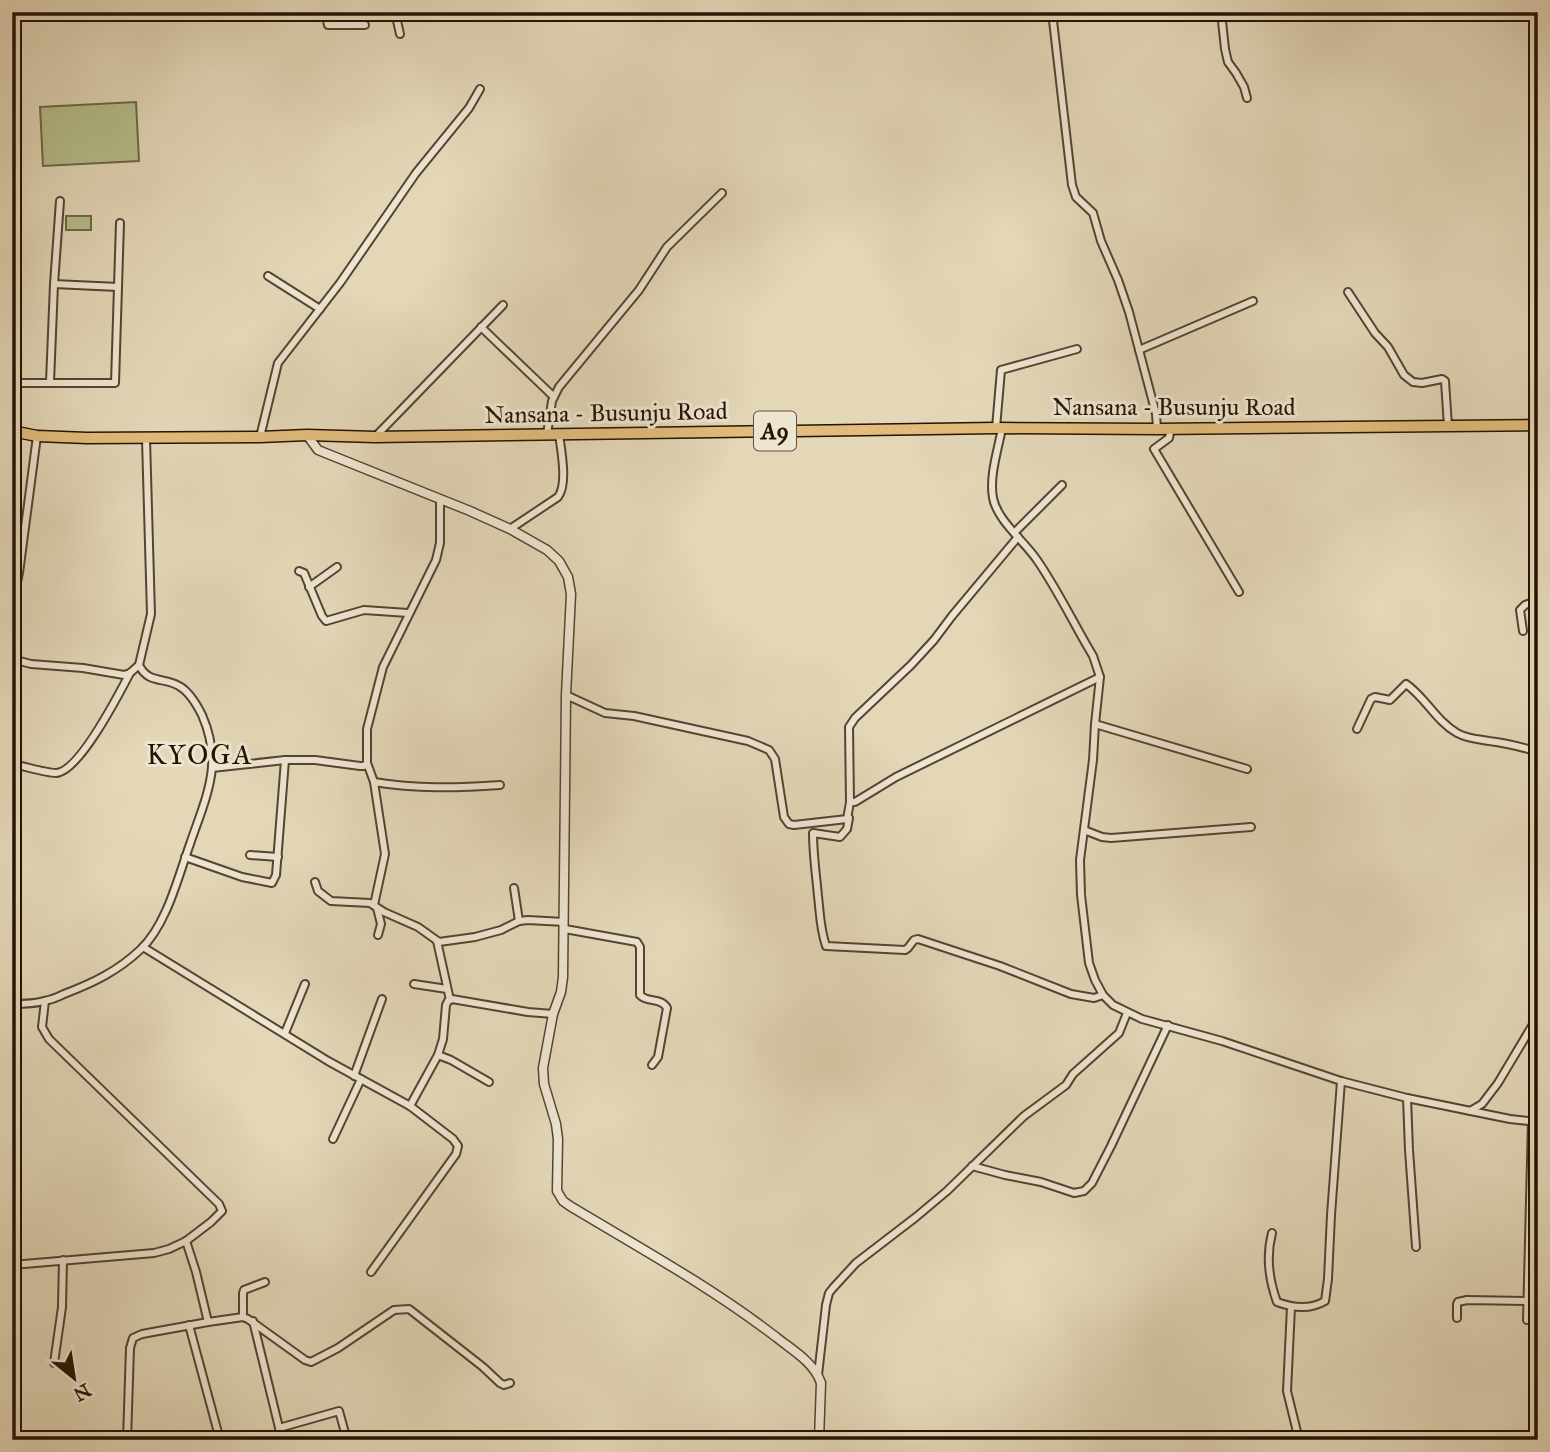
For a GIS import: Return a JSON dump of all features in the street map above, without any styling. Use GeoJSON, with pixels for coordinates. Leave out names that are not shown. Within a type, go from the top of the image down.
{"type":"FeatureCollection","features":[{"type":"Feature","properties":{"kind":"main road","name":"Nansana - Busunju Road"},"geometry":{"type":"LineString","coordinates":[[12,431],[37,436],[146,439],[999,428],[1538,425]]}},
{"type":"Feature","properties":{"kind":"street"},"geometry":{"type":"LineString","coordinates":[[325,12],[328,25],[365,25]]}},
{"type":"Feature","properties":{"kind":"street"},"geometry":{"type":"LineString","coordinates":[[395,12],[400,34]]}},
{"type":"Feature","properties":{"kind":"street"},"geometry":{"type":"LineString","coordinates":[[1052,12],[1072,185],[1076,197],[1093,213],[1101,241],[1118,280],[1156,414],[1157,429]]}},
{"type":"Feature","properties":{"kind":"street"},"geometry":{"type":"LineString","coordinates":[[1221,12],[1228,62],[1244,87],[1247,98]]}},
{"type":"Feature","properties":{"kind":"street"},"geometry":{"type":"LineString","coordinates":[[260,438],[278,363],[340,283],[416,173],[469,108],[480,89]]}},
{"type":"Feature","properties":{"kind":"street"},"geometry":{"type":"LineString","coordinates":[[547,434],[552,401],[559,387],[639,290],[667,247],[722,192]]}},
{"type":"Feature","properties":{"kind":"street"},"geometry":{"type":"LineString","coordinates":[[50,382],[60,201]]}},
{"type":"Feature","properties":{"kind":"street"},"geometry":{"type":"LineString","coordinates":[[12,383],[115,383],[120,223]]}},
{"type":"Feature","properties":{"kind":"street"},"geometry":{"type":"LineString","coordinates":[[268,276],[320,309]]}},
{"type":"Feature","properties":{"kind":"street"},"geometry":{"type":"LineString","coordinates":[[54,284],[118,287]]}},
{"type":"Feature","properties":{"kind":"street"},"geometry":{"type":"LineString","coordinates":[[1348,292],[1375,333],[1388,347],[1404,375],[1413,382],[1445,381],[1448,426]]}},
{"type":"Feature","properties":{"kind":"street"},"geometry":{"type":"LineString","coordinates":[[1139,350],[1253,301]]}},
{"type":"Feature","properties":{"kind":"street"},"geometry":{"type":"LineString","coordinates":[[375,437],[503,305]]}},
{"type":"Feature","properties":{"kind":"street"},"geometry":{"type":"LineString","coordinates":[[481,327],[554,397]]}},
{"type":"Feature","properties":{"kind":"street"},"geometry":{"type":"LineString","coordinates":[[1077,349],[1001,370],[999,428],[992,496],[1000,515],[1037,560],[1093,656],[1100,677],[1080,860],[1083,919],[1089,963],[1095,980],[1103,995],[1113,1005],[1142,1019],[1408,1098],[1535,1122],[1527,1320]]}},
{"type":"Feature","properties":{"kind":"street"},"geometry":{"type":"LineString","coordinates":[[1171,428],[1170,438],[1154,449],[1239,592]]}},
{"type":"Feature","properties":{"kind":"street"},"geometry":{"type":"LineString","coordinates":[[510,529],[562,492],[559,434]]}},
{"type":"Feature","properties":{"kind":"street"},"geometry":{"type":"LineString","coordinates":[[307,435],[318,450],[510,529],[547,550],[559,561],[568,577],[571,594],[566,695],[563,977],[542,1068],[556,1124],[556,1185],[559,1196],[570,1206],[739,1309],[805,1361],[818,1376]]}},
{"type":"Feature","properties":{"kind":"street"},"geometry":{"type":"LineString","coordinates":[[12,606],[19,573],[37,436]]}},
{"type":"Feature","properties":{"kind":"street"},"geometry":{"type":"LineString","coordinates":[[12,764],[56,773],[73,764],[109,712],[130,673],[139,665],[151,614],[146,439]]}},
{"type":"Feature","properties":{"kind":"street"},"geometry":{"type":"LineString","coordinates":[[1062,485],[1016,535],[934,640],[855,718],[849,727],[850,802],[847,829],[840,837],[813,833],[813,851],[820,924],[826,946],[905,950],[918,939],[1000,966],[1071,994],[1094,998],[1103,995]]}},
{"type":"Feature","properties":{"kind":"street"},"geometry":{"type":"LineString","coordinates":[[378,935],[381,924],[375,906],[384,854],[374,782],[368,763],[367,729],[383,667],[436,560],[440,542],[440,500]]}},
{"type":"Feature","properties":{"kind":"street"},"geometry":{"type":"LineString","coordinates":[[309,587],[337,567]]}},
{"type":"Feature","properties":{"kind":"street"},"geometry":{"type":"LineString","coordinates":[[299,571],[304,573],[326,621],[364,610],[408,613]]}},
{"type":"Feature","properties":{"kind":"street"},"geometry":{"type":"LineString","coordinates":[[1523,632],[1520,610],[1538,600]]}},
{"type":"Feature","properties":{"kind":"street"},"geometry":{"type":"LineString","coordinates":[[12,659],[31,664],[83,668],[118,675],[130,673]]}},
{"type":"Feature","properties":{"kind":"street"},"geometry":{"type":"LineString","coordinates":[[12,1004],[45,1001],[96,981],[120,968],[144,947],[165,913],[207,791],[212,768],[211,750],[202,715],[193,699],[181,687],[145,675],[139,665]]}},
{"type":"Feature","properties":{"kind":"street"},"geometry":{"type":"LineString","coordinates":[[850,802],[855,802],[896,777],[1100,677]]}},
{"type":"Feature","properties":{"kind":"street"},"geometry":{"type":"LineString","coordinates":[[1357,729],[1371,699],[1390,699],[1406,684],[1444,724],[1460,734],[1538,752]]}},
{"type":"Feature","properties":{"kind":"street"},"geometry":{"type":"LineString","coordinates":[[566,695],[605,713],[634,716],[748,741],[769,750],[775,759],[784,817],[789,824],[849,818]]}},
{"type":"Feature","properties":{"kind":"street"},"geometry":{"type":"LineString","coordinates":[[1095,724],[1247,769]]}},
{"type":"Feature","properties":{"kind":"street"},"geometry":{"type":"LineString","coordinates":[[212,768],[285,760],[315,760],[360,766],[368,763]]}},
{"type":"Feature","properties":{"kind":"street"},"geometry":{"type":"LineString","coordinates":[[185,857],[242,877],[272,883],[278,857],[285,760]]}},
{"type":"Feature","properties":{"kind":"street"},"geometry":{"type":"LineString","coordinates":[[374,782],[428,788],[499,785]]}},
{"type":"Feature","properties":{"kind":"street"},"geometry":{"type":"LineString","coordinates":[[1084,830],[1111,838],[1251,827]]}},
{"type":"Feature","properties":{"kind":"street"},"geometry":{"type":"LineString","coordinates":[[250,855],[278,857]]}},
{"type":"Feature","properties":{"kind":"street"},"geometry":{"type":"LineString","coordinates":[[315,882],[318,891],[331,901],[366,902],[418,927],[441,942],[475,937],[528,920],[565,925],[635,941],[639,944],[640,995],[644,999],[664,1003],[667,1007],[658,1057],[652,1065]]}},
{"type":"Feature","properties":{"kind":"street"},"geometry":{"type":"LineString","coordinates":[[514,888],[519,921]]}},
{"type":"Feature","properties":{"kind":"street"},"geometry":{"type":"LineString","coordinates":[[436,941],[450,1000]]}},
{"type":"Feature","properties":{"kind":"street"},"geometry":{"type":"LineString","coordinates":[[144,947],[410,1106],[453,1139],[458,1146],[446,1169],[371,1272]]}},
{"type":"Feature","properties":{"kind":"street"},"geometry":{"type":"LineString","coordinates":[[414,984],[447,989]]}},
{"type":"Feature","properties":{"kind":"street"},"geometry":{"type":"LineString","coordinates":[[285,1033],[304,985]]}},
{"type":"Feature","properties":{"kind":"street"},"geometry":{"type":"LineString","coordinates":[[333,1139],[358,1077],[382,999]]}},
{"type":"Feature","properties":{"kind":"street"},"geometry":{"type":"LineString","coordinates":[[450,1000],[553,1014]]}},
{"type":"Feature","properties":{"kind":"street"},"geometry":{"type":"LineString","coordinates":[[410,1106],[438,1055],[443,1039],[446,1005],[450,1000]]}},
{"type":"Feature","properties":{"kind":"street"},"geometry":{"type":"LineString","coordinates":[[12,1265],[154,1253],[186,1241],[222,1211],[219,1204],[49,1039],[42,1027],[45,1001]]}},
{"type":"Feature","properties":{"kind":"street"},"geometry":{"type":"LineString","coordinates":[[819,1440],[821,1390],[818,1376],[826,1305],[833,1288],[856,1263],[947,1191],[1024,1116],[1066,1085],[1073,1074],[1119,1033],[1127,1013]]}},
{"type":"Feature","properties":{"kind":"street"},"geometry":{"type":"LineString","coordinates":[[1470,1111],[1482,1104],[1498,1083],[1538,1016]]}},
{"type":"Feature","properties":{"kind":"street"},"geometry":{"type":"LineString","coordinates":[[972,1166],[1041,1182],[1074,1193],[1084,1191],[1092,1183],[1111,1146],[1168,1025]]}},
{"type":"Feature","properties":{"kind":"street"},"geometry":{"type":"LineString","coordinates":[[438,1055],[489,1082]]}},
{"type":"Feature","properties":{"kind":"street"},"geometry":{"type":"LineString","coordinates":[[1272,1233],[1269,1264],[1277,1303],[1291,1307],[1319,1305],[1325,1301],[1341,1080]]}},
{"type":"Feature","properties":{"kind":"street"},"geometry":{"type":"LineString","coordinates":[[1408,1098],[1416,1247]]}},
{"type":"Feature","properties":{"kind":"street"},"geometry":{"type":"LineString","coordinates":[[186,1241],[208,1322]]}},
{"type":"Feature","properties":{"kind":"street"},"geometry":{"type":"LineString","coordinates":[[54,1363],[62,1307],[64,1260]]}},
{"type":"Feature","properties":{"kind":"street"},"geometry":{"type":"LineString","coordinates":[[243,1317],[244,1290],[265,1282]]}},
{"type":"Feature","properties":{"kind":"street"},"geometry":{"type":"LineString","coordinates":[[1457,1318],[1458,1302],[1528,1301]]}},
{"type":"Feature","properties":{"kind":"street"},"geometry":{"type":"LineString","coordinates":[[1291,1307],[1287,1391],[1299,1440]]}},
{"type":"Feature","properties":{"kind":"street"},"geometry":{"type":"LineString","coordinates":[[127,1440],[130,1342],[136,1335],[208,1322],[243,1317],[253,1321],[311,1362],[338,1348],[394,1310],[409,1309],[500,1383],[510,1383]]}},
{"type":"Feature","properties":{"kind":"street"},"geometry":{"type":"LineString","coordinates":[[253,1321],[282,1440]]}},
{"type":"Feature","properties":{"kind":"street"},"geometry":{"type":"LineString","coordinates":[[189,1325],[220,1440]]}},
{"type":"Feature","properties":{"kind":"street"},"geometry":{"type":"LineString","coordinates":[[279,1428],[339,1411],[347,1440]]}},
{"type":"Feature","properties":{"kind":"green space"},"geometry":{"type":"Polygon","coordinates":[[[136,102],[139,161],[43,166],[40,107],[136,102]]]}},
{"type":"Feature","properties":{"kind":"green space"},"geometry":{"type":"Polygon","coordinates":[[[66,216],[91,216],[91,230],[66,230],[66,216]]]}},
{"type":"Feature","properties":{"kind":"district","name":"KYOGA"},"geometry":{"type":"Point","coordinates":[200,754]}}]}
